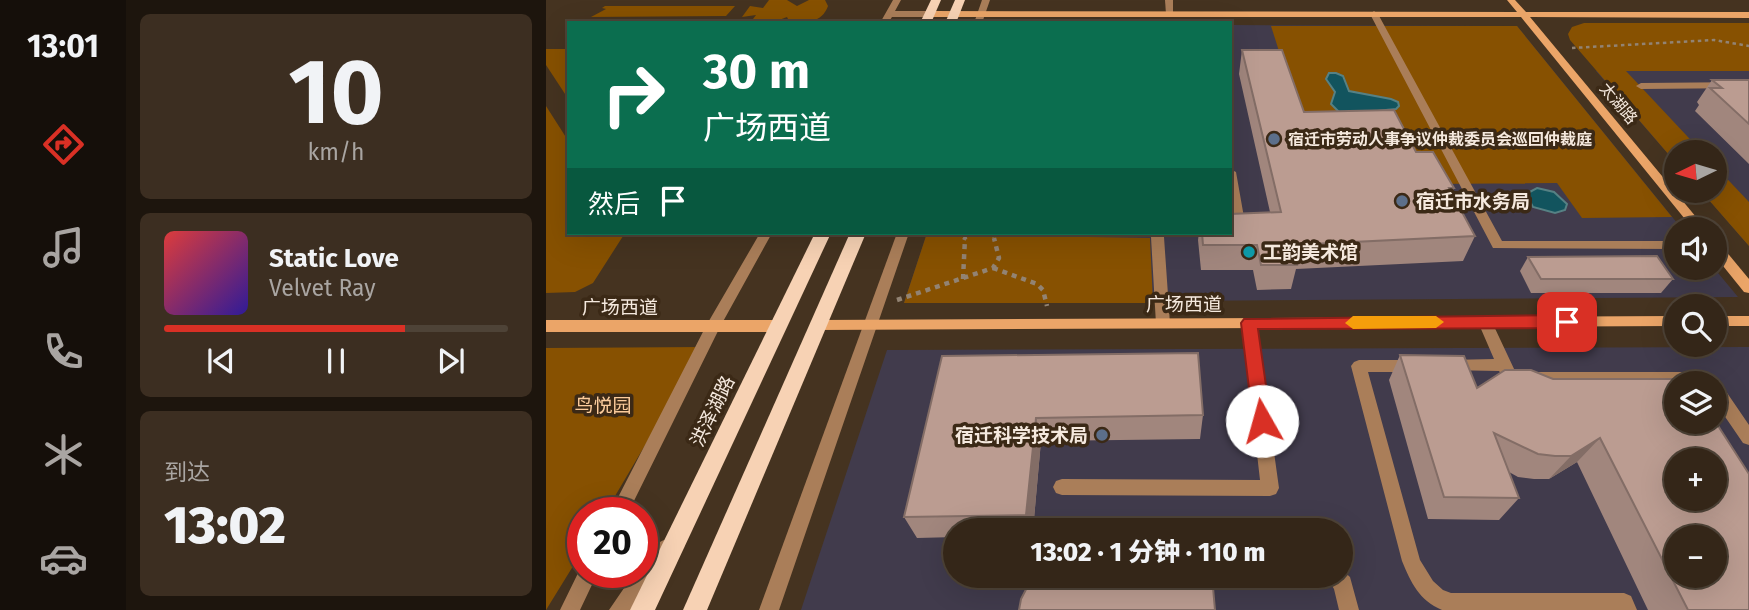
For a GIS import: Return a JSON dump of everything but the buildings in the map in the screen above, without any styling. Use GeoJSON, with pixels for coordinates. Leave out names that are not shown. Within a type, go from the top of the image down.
{"type":"FeatureCollection","features":[{"type":"Feature","properties":{"kind":"main road"},"geometry":{"type":"LineString","coordinates":[[927,18],[936,0]]}},
{"type":"Feature","properties":{"kind":"main road"},"geometry":{"type":"LineString","coordinates":[[952,18],[960,0]]}},
{"type":"Feature","properties":{"kind":"main road","name":"洪泽湖路"},"geometry":{"type":"LineString","coordinates":[[642,610],[822,235]]}},
{"type":"Feature","properties":{"kind":"main road"},"geometry":{"type":"LineString","coordinates":[[695,610],[857,235]]}},
{"type":"Feature","properties":{"kind":"street","name":"太湖路"},"geometry":{"type":"LineString","coordinates":[[1511,0],[1690,217]]}},
{"type":"Feature","properties":{"kind":"street"},"geometry":{"type":"LineString","coordinates":[[927,18],[1151,18],[1170,14],[1749,15]]}},
{"type":"Feature","properties":{"kind":"street"},"geometry":{"type":"LineString","coordinates":[[1727,261],[1749,288]]}},
{"type":"Feature","properties":{"kind":"street","name":"广场西道"},"geometry":{"type":"LineString","coordinates":[[817,325],[1664,321]]}},
{"type":"Feature","properties":{"kind":"street"},"geometry":{"type":"LineString","coordinates":[[1727,321],[1749,321]]}},
{"type":"Feature","properties":{"kind":"street","name":"广场西道"},"geometry":{"type":"LineString","coordinates":[[546,327],[779,326]]}},
{"type":"Feature","properties":{"kind":"lane"},"geometry":{"type":"LineString","coordinates":[[885,21],[897,0]]}},
{"type":"Feature","properties":{"kind":"lane"},"geometry":{"type":"LineString","coordinates":[[979,18],[986,0]]}},
{"type":"Feature","properties":{"kind":"lane"},"geometry":{"type":"LineString","coordinates":[[1169,0],[1170,14]]}},
{"type":"Feature","properties":{"kind":"lane"},"geometry":{"type":"LineString","coordinates":[[890,14],[927,18]]}},
{"type":"Feature","properties":{"kind":"lane"},"geometry":{"type":"LineString","coordinates":[[1374,14],[1498,245],[1664,245]]}},
{"type":"Feature","properties":{"kind":"lane"},"geometry":{"type":"LineString","coordinates":[[1641,86],[1749,85]]}},
{"type":"Feature","properties":{"kind":"lane"},"geometry":{"type":"LineString","coordinates":[[1232,183],[1239,223],[1237,229],[1232,230]]}},
{"type":"Feature","properties":{"kind":"lane"},"geometry":{"type":"LineString","coordinates":[[627,497],[713,326],[765,235]]}},
{"type":"Feature","properties":{"kind":"lane"},"geometry":{"type":"LineString","coordinates":[[769,610],[902,235]]}},
{"type":"Feature","properties":{"kind":"lane"},"geometry":{"type":"LineString","coordinates":[[1157,235],[1163,324]]}},
{"type":"Feature","properties":{"kind":"lane"},"geometry":{"type":"LineString","coordinates":[[1485,322],[1510,377],[1664,378]]}},
{"type":"Feature","properties":{"kind":"lane"},"geometry":{"type":"LineString","coordinates":[[1062,487],[1270,488],[1249,323]]}},
{"type":"Feature","properties":{"kind":"lane"},"geometry":{"type":"LineString","coordinates":[[1504,365],[1359,366],[1411,561],[1422,585],[1440,600],[1451,603],[1624,603],[1627,610]]}},
{"type":"Feature","properties":{"kind":"lane"},"geometry":{"type":"LineString","coordinates":[[1727,406],[1749,438]]}},
{"type":"Feature","properties":{"kind":"lane"},"geometry":{"type":"LineString","coordinates":[[619,610],[687,517]]}},
{"type":"Feature","properties":{"kind":"lane"},"geometry":{"type":"LineString","coordinates":[[570,610],[581,588]]}},
{"type":"Feature","properties":{"kind":"lane"},"geometry":{"type":"LineString","coordinates":[[1344,588],[1349,610]]}},
{"type":"Feature","properties":{"kind":"path"},"geometry":{"type":"LineString","coordinates":[[1550,47],[1684,44],[1714,40],[1749,46]]}},
{"type":"Feature","properties":{"kind":"path"},"geometry":{"type":"LineString","coordinates":[[962,279],[963,243],[966,235]]}},
{"type":"Feature","properties":{"kind":"path"},"geometry":{"type":"LineString","coordinates":[[877,307],[993,268],[999,258],[993,235]]}},
{"type":"Feature","properties":{"kind":"path"},"geometry":{"type":"LineString","coordinates":[[993,268],[1037,284],[1043,290],[1051,324]]}},
{"type":"Feature","properties":{"kind":"shaded area","name":"宿迁市水务局"},"geometry":{"type":"Polygon","coordinates":[[[1232,25],[1517,26],[1672,217],[1664,217],[1664,280],[1724,280],[1738,297],[1727,297],[1727,294],[1664,294],[1664,298],[904,303],[926,235],[1232,235],[1232,25]]]}},
{"type":"Feature","properties":{"kind":"shaded area"},"geometry":{"type":"Polygon","coordinates":[[[1596,71],[1749,71],[1749,246],[1727,221],[1727,217],[1724,217],[1711,203],[1727,203],[1727,140],[1664,140],[1664,149],[1596,71]]]}},
{"type":"Feature","properties":{"kind":"shaded area"},"geometry":{"type":"Polygon","coordinates":[[[1664,347],[1664,357],[1727,357],[1727,347],[1749,347],[1749,610],[801,610],[887,350],[1664,347]]]}},
{"type":"Feature","properties":{"kind":"green space"},"geometry":{"type":"Polygon","coordinates":[[[769,0],[787,0],[797,6],[809,0],[825,0],[828,6],[822,16],[811,21],[789,21],[787,17],[776,21],[752,21],[756,15],[742,17],[750,6],[763,8],[769,0]]]}},
{"type":"Feature","properties":{"kind":"green space"},"geometry":{"type":"Polygon","coordinates":[[[735,6],[726,16],[591,17],[606,9],[602,8],[735,6]]]}},
{"type":"Feature","properties":{"kind":"green space"},"geometry":{"type":"Polygon","coordinates":[[[1584,23],[1749,23],[1749,71],[1626,71],[1691,140],[1664,140],[1664,149],[1570,40],[1568,34],[1572,27],[1584,23]]]}},
{"type":"Feature","properties":{"kind":"green space"},"geometry":{"type":"Polygon","coordinates":[[[1271,26],[1517,26],[1672,217],[1582,218],[1557,183],[1432,184],[1305,133],[1271,26]]]}},
{"type":"Feature","properties":{"kind":"green space"},"geometry":{"type":"Polygon","coordinates":[[[546,49],[567,49],[567,97],[546,65],[546,49]]]}},
{"type":"Feature","properties":{"kind":"green space"},"geometry":{"type":"Polygon","coordinates":[[[546,106],[567,139],[567,235],[624,235],[593,283],[575,292],[546,293],[546,106]]]}},
{"type":"Feature","properties":{"kind":"green space"},"geometry":{"type":"Polygon","coordinates":[[[1727,179],[1749,202],[1749,246],[1727,221],[1727,217],[1724,217],[1711,203],[1727,203],[1727,179]]]}},
{"type":"Feature","properties":{"kind":"green space"},"geometry":{"type":"Polygon","coordinates":[[[926,235],[1150,238],[1153,303],[904,303],[926,235]]]}},
{"type":"Feature","properties":{"kind":"green space","name":"鸟悦园"},"geometry":{"type":"Polygon","coordinates":[[[703,347],[614,497],[567,497],[567,576],[546,610],[546,348],[703,347]]]}},
{"type":"Feature","properties":{"kind":"water"},"geometry":{"type":"Polygon","coordinates":[[[1329,73],[1343,76],[1349,91],[1391,99],[1398,102],[1399,106],[1396,109],[1339,112],[1331,104],[1335,92],[1326,79],[1329,73]]]}},
{"type":"Feature","properties":{"kind":"water"},"geometry":{"type":"Polygon","coordinates":[[[1537,188],[1554,192],[1567,204],[1565,210],[1555,213],[1533,207],[1526,194],[1537,188]]]}},
{"type":"Feature","properties":{"kind":"slow traffic"},"geometry":{"type":"LineString","coordinates":[[1353,323],[1436,322]]}},
{"type":"Feature","properties":{"kind":"place","name":"宿迁市劳动人事争议仲裁委员会巡回仲裁庭"},"geometry":{"type":"Point","coordinates":[1274,139]}},
{"type":"Feature","properties":{"kind":"place","name":"宿迁市水务局"},"geometry":{"type":"Point","coordinates":[1402,201]}},
{"type":"Feature","properties":{"kind":"place","name":"工韵美术馆"},"geometry":{"type":"Point","coordinates":[1249,252]}},
{"type":"Feature","properties":{"kind":"place","name":"宿迁科学技术局"},"geometry":{"type":"Point","coordinates":[1102,435]}},
{"type":"Feature","properties":{"kind":"route"},"geometry":{"type":"LineString","coordinates":[[1262,421],[1249,323],[1567,322]]}}]}
